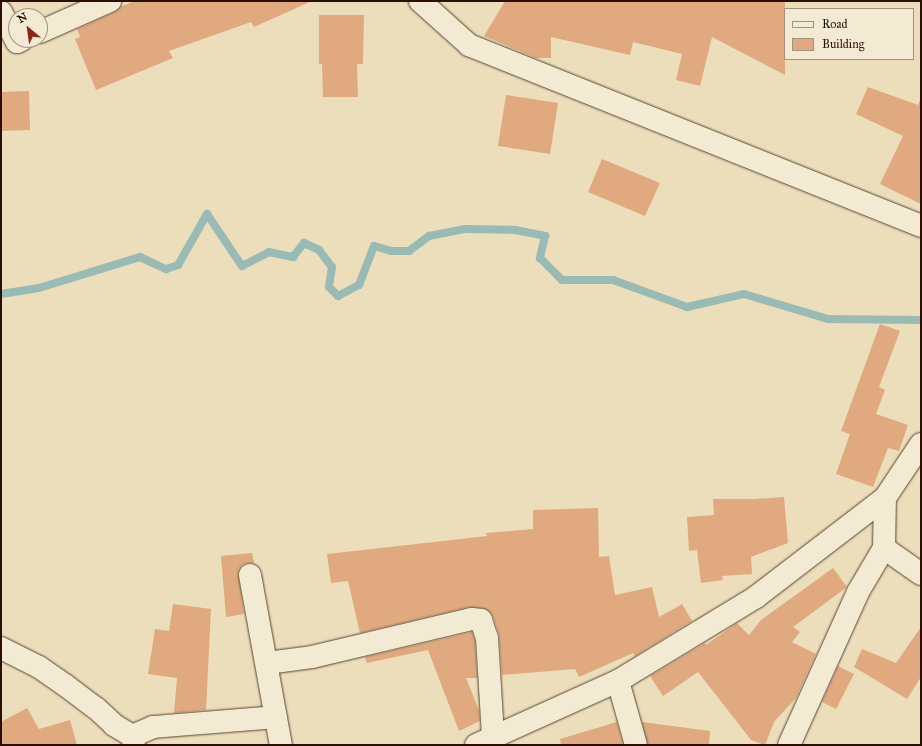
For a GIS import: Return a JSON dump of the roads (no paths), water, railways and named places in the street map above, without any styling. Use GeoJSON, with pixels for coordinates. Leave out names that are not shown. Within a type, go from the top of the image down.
{"type":"FeatureCollection","features":[{"type":"Feature","properties":{"kind":"street"},"geometry":{"type":"LineString","coordinates":[[48,28],[110,1]]}},
{"type":"Feature","properties":{"kind":"street"},"geometry":{"type":"LineString","coordinates":[[420,1],[469,45],[921,226]]}},
{"type":"Feature","properties":{"kind":"street"},"geometry":{"type":"LineString","coordinates":[[1,12],[8,25]]}},
{"type":"Feature","properties":{"kind":"street"},"geometry":{"type":"LineString","coordinates":[[267,663],[312,658],[472,619],[481,620],[487,638],[484,741],[618,681],[756,597],[885,498],[921,444]]}},
{"type":"Feature","properties":{"kind":"street"},"geometry":{"type":"LineString","coordinates":[[789,745],[858,592],[884,548],[885,498]]}},
{"type":"Feature","properties":{"kind":"street"},"geometry":{"type":"LineString","coordinates":[[884,548],[921,574]]}},
{"type":"Feature","properties":{"kind":"street"},"geometry":{"type":"LineString","coordinates":[[250,575],[281,745]]}},
{"type":"Feature","properties":{"kind":"street"},"geometry":{"type":"LineString","coordinates":[[1,648],[39,668],[66,685],[96,708],[133,740],[153,727],[276,717]]}},
{"type":"Feature","properties":{"kind":"street"},"geometry":{"type":"LineString","coordinates":[[618,681],[636,745]]}},
{"type":"Feature","properties":{"kind":"waterway"},"geometry":{"type":"LineString","coordinates":[[1,294],[39,288],[140,257],[166,269],[178,265],[207,214],[242,266],[269,252],[293,257],[304,243],[319,250],[332,267],[329,287],[338,296],[359,285],[374,246],[391,251],[409,251],[429,236],[465,229],[515,230],[545,236],[540,258],[562,280],[613,280],[687,307],[744,294],[828,319],[921,320]]}}]}
